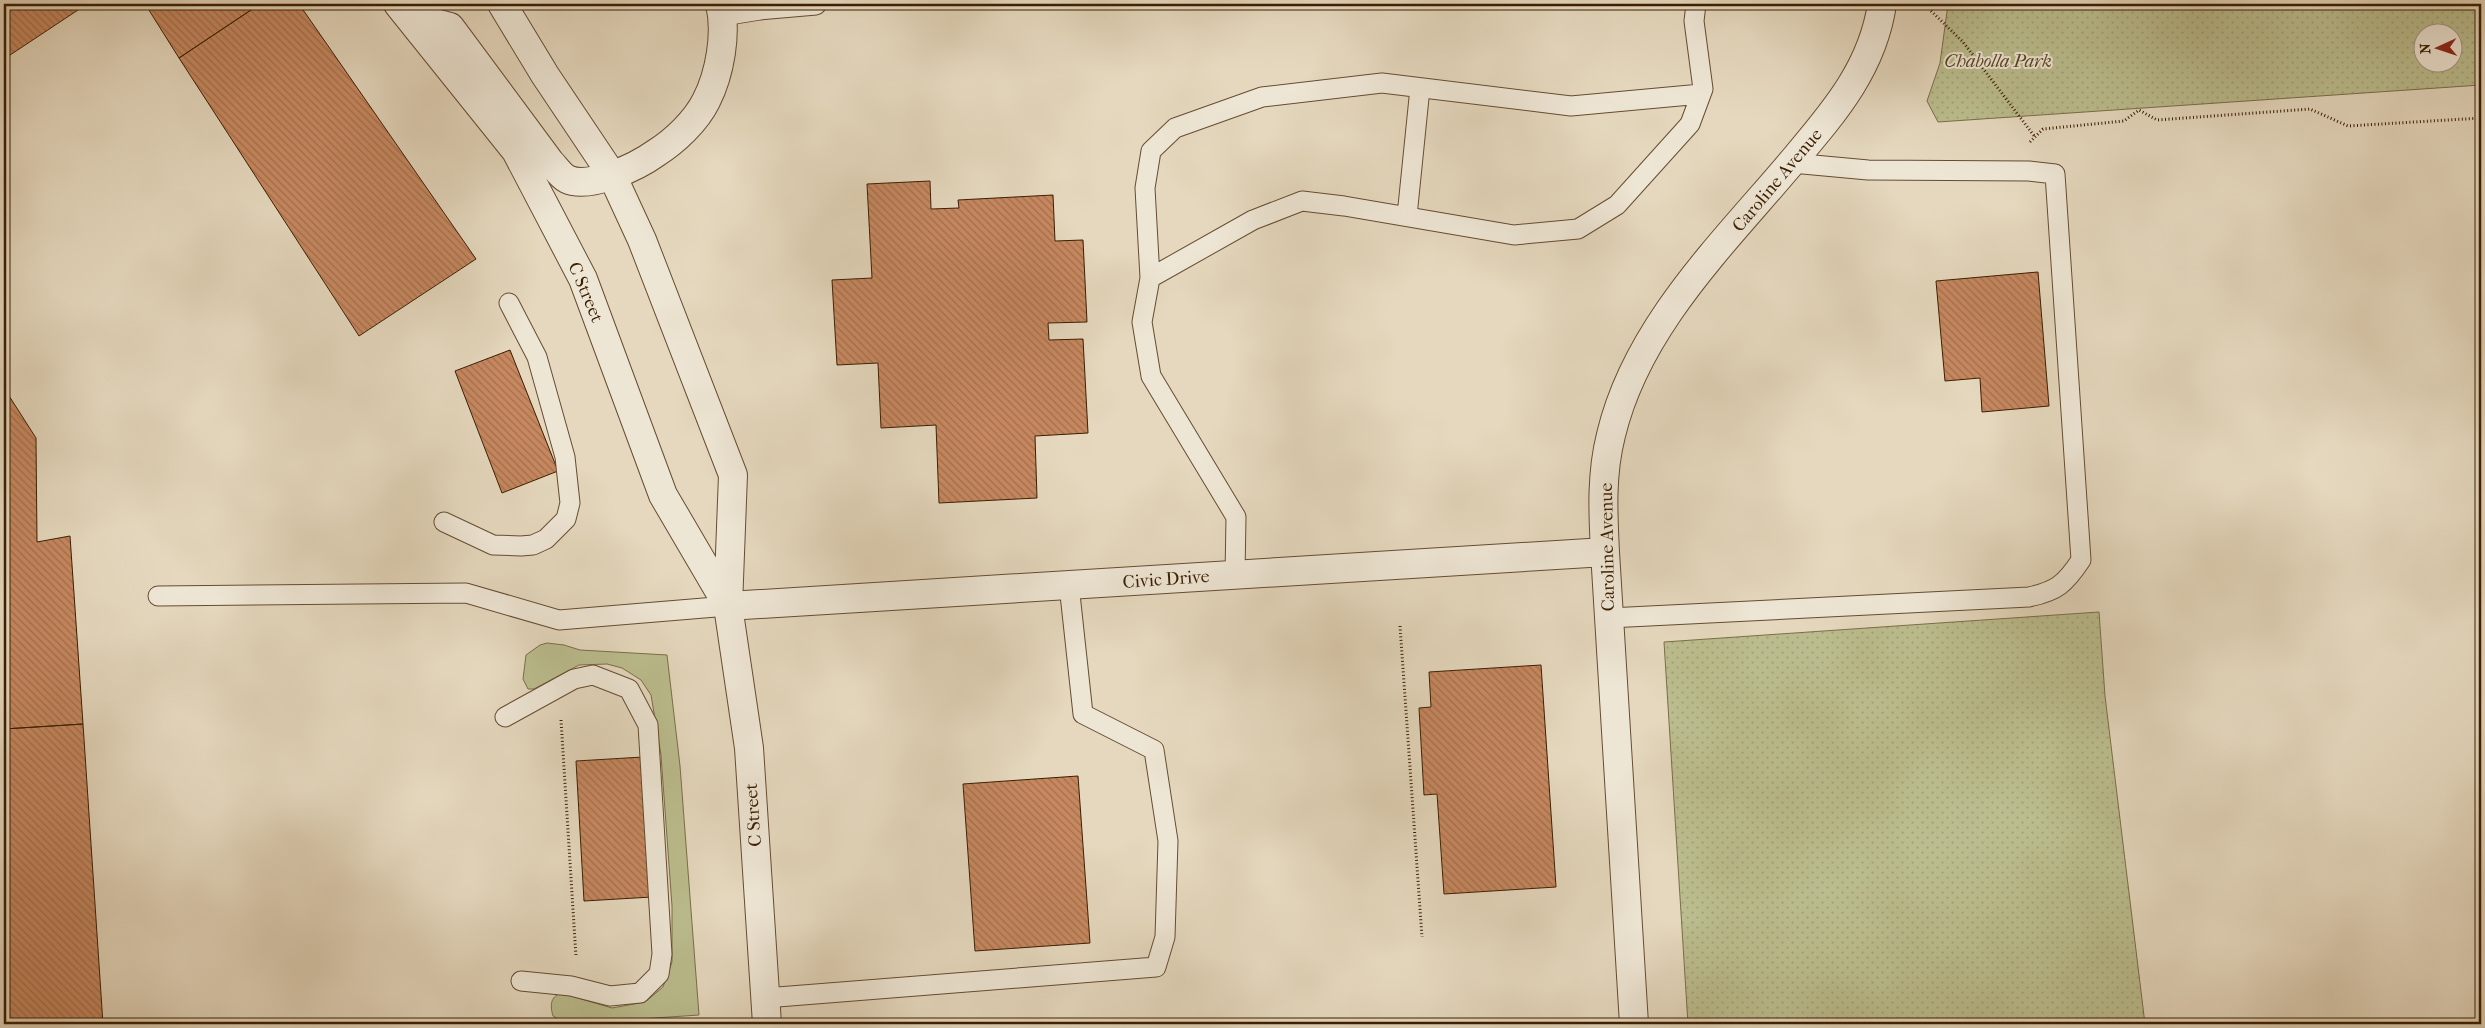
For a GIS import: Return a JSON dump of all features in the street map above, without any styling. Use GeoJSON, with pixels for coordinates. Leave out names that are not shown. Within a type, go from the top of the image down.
{"type":"FeatureCollection","features":[{"type":"Feature","properties":{"kind":"street","name":"C Street"},"geometry":{"type":"LineString","coordinates":[[502,4],[545,75],[612,175],[642,240],[733,475],[728,606],[748,748],[766,1011]]}},
{"type":"Feature","properties":{"kind":"street","name":"Caroline Avenue"},"geometry":{"type":"LineString","coordinates":[[1634,1024],[1605,552],[1603,492],[1610,436],[1627,381],[1654,331],[1681,294],[1838,108],[1860,71],[1879,23],[1882,4]]}},
{"type":"Feature","properties":{"kind":"street","name":"C Street"},"geometry":{"type":"LineString","coordinates":[[403,10],[516,151],[582,279],[663,495],[728,606]]}},
{"type":"Feature","properties":{"kind":"street"},"geometry":{"type":"LineString","coordinates":[[403,10],[450,28],[550,162],[566,179],[592,181],[612,175],[656,154],[683,131],[706,102],[718,68],[722,10]]}},
{"type":"Feature","properties":{"kind":"street","name":"Civic Drive"},"geometry":{"type":"LineString","coordinates":[[728,606],[1605,552]]}},
{"type":"Feature","properties":{"kind":"lane"},"geometry":{"type":"LineString","coordinates":[[1150,278],[1253,220],[1302,202],[1344,206],[1514,235],[1578,229],[1617,205],[1690,124],[1703,89],[1694,21],[1696,4]]}},
{"type":"Feature","properties":{"kind":"lane"},"geometry":{"type":"LineString","coordinates":[[722,10],[816,5]]}},
{"type":"Feature","properties":{"kind":"lane"},"geometry":{"type":"LineString","coordinates":[[1235,575],[1236,517],[1151,376],[1142,322],[1150,278],[1145,188],[1151,151],[1176,128],[1262,97],[1382,83],[1571,106],[1701,94]]}},
{"type":"Feature","properties":{"kind":"lane"},"geometry":{"type":"LineString","coordinates":[[1407,216],[1420,88]]}},
{"type":"Feature","properties":{"kind":"lane"},"geometry":{"type":"LineString","coordinates":[[1609,618],[2029,597],[2051,592],[2067,580],[2081,560],[2055,174],[2029,171],[1868,170],[1792,163]]}},
{"type":"Feature","properties":{"kind":"lane"},"geometry":{"type":"LineString","coordinates":[[444,522],[493,545],[521,546],[546,539],[566,519],[570,503],[565,457],[537,357],[509,303]]}},
{"type":"Feature","properties":{"kind":"lane"},"geometry":{"type":"LineString","coordinates":[[766,1011],[1156,967],[1165,937],[1168,841],[1154,750],[1083,714],[1068,585]]}},
{"type":"Feature","properties":{"kind":"lane"},"geometry":{"type":"LineString","coordinates":[[158,596],[466,594],[559,620],[728,606]]}},
{"type":"Feature","properties":{"kind":"lane"},"geometry":{"type":"LineString","coordinates":[[505,716],[574,679],[593,675],[629,689],[648,725],[662,954],[658,974],[640,993],[610,996],[578,987],[521,981]]}},
{"type":"Feature","properties":{"kind":"path"},"geometry":{"type":"LineString","coordinates":[[1926,6],[1963,42],[2035,137]]}},
{"type":"Feature","properties":{"kind":"path"},"geometry":{"type":"LineString","coordinates":[[2023,149],[2043,128],[2124,121],[2139,110],[2157,120],[2310,109],[2348,126],[2481,118]]}},
{"type":"Feature","properties":{"kind":"path"},"geometry":{"type":"LineString","coordinates":[[1400,626],[1422,937]]}},
{"type":"Feature","properties":{"kind":"path"},"geometry":{"type":"LineString","coordinates":[[561,720],[578,987]]}},
{"type":"Feature","properties":{"kind":"green space","name":"Chabolla Park"},"geometry":{"type":"Polygon","coordinates":[[[1948,4],[2481,4],[2481,85],[1938,122],[1927,101],[1940,63],[1948,4]]]}},
{"type":"Feature","properties":{"kind":"green space"},"geometry":{"type":"Polygon","coordinates":[[[2099,612],[2105,696],[2145,1024],[1688,1024],[1664,642],[2099,612]]]}},
{"type":"Feature","properties":{"kind":"green space"},"geometry":{"type":"Polygon","coordinates":[[[547,643],[564,645],[580,650],[667,655],[680,766],[699,1015],[567,1024],[553,1016],[551,1009],[553,999],[561,993],[612,1008],[645,1002],[663,987],[672,962],[672,906],[661,755],[651,695],[641,680],[622,668],[607,664],[579,665],[534,689],[528,689],[523,679],[526,655],[540,645],[547,643]]]}},
{"type":"Feature","properties":{"kind":"building"},"geometry":{"type":"Polygon","coordinates":[[[4,4],[87,4],[4,59],[4,4]]]}},
{"type":"Feature","properties":{"kind":"building"},"geometry":{"type":"Polygon","coordinates":[[[148,4],[260,4],[179,58],[147,7],[148,4]]]}},
{"type":"Feature","properties":{"kind":"building"},"geometry":{"type":"Polygon","coordinates":[[[260,4],[299,4],[476,259],[359,336],[179,58],[260,4]]]}},
{"type":"Feature","properties":{"kind":"building"},"geometry":{"type":"Polygon","coordinates":[[[930,181],[931,209],[959,208],[958,200],[1053,195],[1055,241],[1083,240],[1087,322],[1048,323],[1049,340],[1083,339],[1088,433],[1035,436],[1037,498],[939,503],[936,425],[881,428],[878,363],[837,365],[832,280],[872,278],[867,184],[930,181]]]}},
{"type":"Feature","properties":{"kind":"building"},"geometry":{"type":"Polygon","coordinates":[[[2038,272],[2049,406],[1982,412],[1980,378],[1945,381],[1936,281],[2038,272]]]}},
{"type":"Feature","properties":{"kind":"building"},"geometry":{"type":"Polygon","coordinates":[[[510,350],[558,471],[502,493],[455,371],[510,350]]]}},
{"type":"Feature","properties":{"kind":"building"},"geometry":{"type":"Polygon","coordinates":[[[4,388],[36,438],[37,542],[70,536],[83,724],[4,729],[4,388]]]}},
{"type":"Feature","properties":{"kind":"building"},"geometry":{"type":"Polygon","coordinates":[[[1541,665],[1556,887],[1444,894],[1437,794],[1424,795],[1419,708],[1431,707],[1429,672],[1541,665]]]}},
{"type":"Feature","properties":{"kind":"building"},"geometry":{"type":"Polygon","coordinates":[[[83,724],[103,1024],[4,1024],[4,729],[83,724]]]}},
{"type":"Feature","properties":{"kind":"building"},"geometry":{"type":"Polygon","coordinates":[[[643,757],[652,897],[584,901],[576,761],[643,757]]]}},
{"type":"Feature","properties":{"kind":"building"},"geometry":{"type":"Polygon","coordinates":[[[1078,776],[1090,943],[975,951],[963,784],[1078,776]]]}}]}
